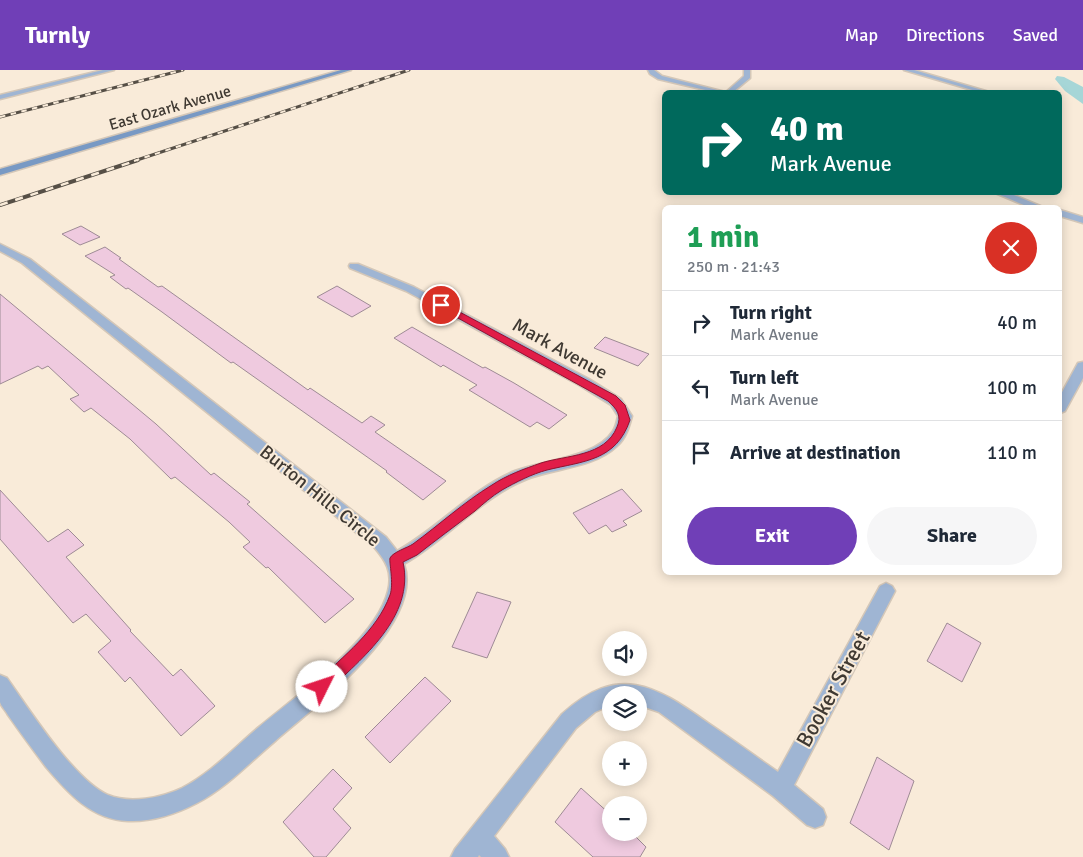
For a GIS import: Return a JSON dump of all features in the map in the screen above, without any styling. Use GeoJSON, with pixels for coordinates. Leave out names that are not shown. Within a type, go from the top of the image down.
{"type":"FeatureCollection","features":[{"type":"Feature","properties":{"kind":"main road","name":"East Ozark Avenue"},"geometry":{"type":"LineString","coordinates":[[0,172],[348,70]]}},
{"type":"Feature","properties":{"kind":"street"},"geometry":{"type":"LineString","coordinates":[[1,96],[111,70]]}},
{"type":"Feature","properties":{"kind":"street"},"geometry":{"type":"LineString","coordinates":[[651,70],[652,73],[660,78],[712,90]]}},
{"type":"Feature","properties":{"kind":"street"},"geometry":{"type":"LineString","coordinates":[[731,90],[746,80],[748,77],[747,70]]}},
{"type":"Feature","properties":{"kind":"street"},"geometry":{"type":"LineString","coordinates":[[906,70],[952,90]]}},
{"type":"Feature","properties":{"kind":"street"},"geometry":{"type":"LineString","coordinates":[[906,70],[978,90]]}},
{"type":"Feature","properties":{"kind":"street"},"geometry":{"type":"LineString","coordinates":[[1005,195],[1033,205]]}},
{"type":"Feature","properties":{"kind":"street"},"geometry":{"type":"LineString","coordinates":[[1062,215],[1083,220]]}},
{"type":"Feature","properties":{"kind":"street","name":"Burton Hills Circle"},"geometry":{"type":"LineString","coordinates":[[0,247],[26,262],[380,542],[396,560],[399,575],[397,593],[389,614],[366,645],[336,675],[217,777],[190,795],[164,806],[134,811],[105,806],[78,788],[36,736],[0,685]]}},
{"type":"Feature","properties":{"kind":"street","name":"Mark Avenue"},"geometry":{"type":"LineString","coordinates":[[354,266],[410,289],[584,382],[616,402],[625,416],[621,431],[613,442],[601,451],[585,458],[544,467],[496,488],[413,552],[396,560]]}},
{"type":"Feature","properties":{"kind":"street"},"geometry":{"type":"LineString","coordinates":[[1062,404],[1083,366]]}},
{"type":"Feature","properties":{"kind":"street","name":"Booker Street"},"geometry":{"type":"LineString","coordinates":[[781,788],[886,591]]}},
{"type":"Feature","properties":{"kind":"street"},"geometry":{"type":"LineString","coordinates":[[463,857],[569,721],[585,705],[602,696]]}},
{"type":"Feature","properties":{"kind":"street"},"geometry":{"type":"LineString","coordinates":[[647,698],[665,704],[781,788],[815,817]]}},
{"type":"Feature","properties":{"kind":"street"},"geometry":{"type":"LineString","coordinates":[[479,837],[497,857]]}},
{"type":"Feature","properties":{"kind":"water"},"geometry":{"type":"Polygon","coordinates":[[[1057,76],[1064,77],[1083,87],[1083,104],[1065,91],[1055,79],[1057,76]]]}},
{"type":"Feature","properties":{"kind":"building"},"geometry":{"type":"Polygon","coordinates":[[[81,226],[100,237],[80,245],[62,234],[81,226]]]}},
{"type":"Feature","properties":{"kind":"building"},"geometry":{"type":"Polygon","coordinates":[[[105,247],[158,287],[162,286],[308,390],[310,388],[362,423],[371,416],[385,425],[375,432],[446,481],[423,500],[387,471],[233,362],[231,363],[128,288],[126,289],[110,277],[115,275],[85,256],[105,247]]]}},
{"type":"Feature","properties":{"kind":"building"},"geometry":{"type":"Polygon","coordinates":[[[337,286],[371,306],[352,317],[317,297],[337,286]]]}},
{"type":"Feature","properties":{"kind":"building"},"geometry":{"type":"Polygon","coordinates":[[[0,294],[156,424],[211,475],[214,473],[250,502],[247,504],[354,599],[325,623],[268,567],[266,568],[243,547],[250,542],[229,522],[175,477],[171,479],[130,439],[91,408],[84,412],[70,399],[79,395],[48,366],[42,369],[38,366],[0,384],[0,294]]]}},
{"type":"Feature","properties":{"kind":"building"},"geometry":{"type":"Polygon","coordinates":[[[412,327],[483,368],[485,367],[514,383],[567,415],[549,429],[537,422],[530,427],[469,390],[477,385],[443,365],[441,367],[394,338],[412,327]]]}},
{"type":"Feature","properties":{"kind":"building"},"geometry":{"type":"Polygon","coordinates":[[[605,337],[649,354],[638,366],[594,348],[605,337]]]}},
{"type":"Feature","properties":{"kind":"building"},"geometry":{"type":"Polygon","coordinates":[[[622,489],[642,511],[623,521],[627,525],[612,532],[606,525],[589,534],[573,513],[622,489]]]}},
{"type":"Feature","properties":{"kind":"building"},"geometry":{"type":"Polygon","coordinates":[[[0,490],[48,542],[68,529],[84,545],[66,557],[130,631],[173,676],[181,669],[215,706],[181,736],[130,677],[125,682],[98,652],[111,641],[86,614],[73,623],[0,539],[0,490]]]}},
{"type":"Feature","properties":{"kind":"building"},"geometry":{"type":"Polygon","coordinates":[[[477,592],[511,602],[487,658],[452,647],[477,592]]]}},
{"type":"Feature","properties":{"kind":"building"},"geometry":{"type":"Polygon","coordinates":[[[947,623],[981,643],[962,682],[927,661],[947,623]]]}},
{"type":"Feature","properties":{"kind":"building"},"geometry":{"type":"Polygon","coordinates":[[[425,677],[451,701],[390,763],[365,737],[425,677]]]}},
{"type":"Feature","properties":{"kind":"building"},"geometry":{"type":"Polygon","coordinates":[[[877,757],[914,781],[889,850],[850,823],[877,757]]]}},
{"type":"Feature","properties":{"kind":"building"},"geometry":{"type":"Polygon","coordinates":[[[333,769],[352,788],[333,809],[351,828],[326,857],[314,857],[283,822],[333,769]]]}},
{"type":"Feature","properties":{"kind":"building"},"geometry":{"type":"Polygon","coordinates":[[[581,788],[602,807],[602,841],[640,841],[646,847],[640,857],[593,857],[555,822],[581,788]]]}},
{"type":"Feature","properties":{"kind":"railway"},"geometry":{"type":"LineString","coordinates":[[0,117],[183,70]]}},
{"type":"Feature","properties":{"kind":"railway"},"geometry":{"type":"LineString","coordinates":[[134,161],[409,70]]}},
{"type":"Feature","properties":{"kind":"railway"},"geometry":{"type":"LineString","coordinates":[[0,205],[138,160]]}},
{"type":"Feature","properties":{"kind":"route"},"geometry":{"type":"LineString","coordinates":[[322,687],[366,645],[389,614],[397,593],[399,575],[396,560],[413,552],[496,488],[544,467],[585,458],[601,451],[613,442],[621,431],[625,420],[621,407],[612,399],[441,305]]}}]}
